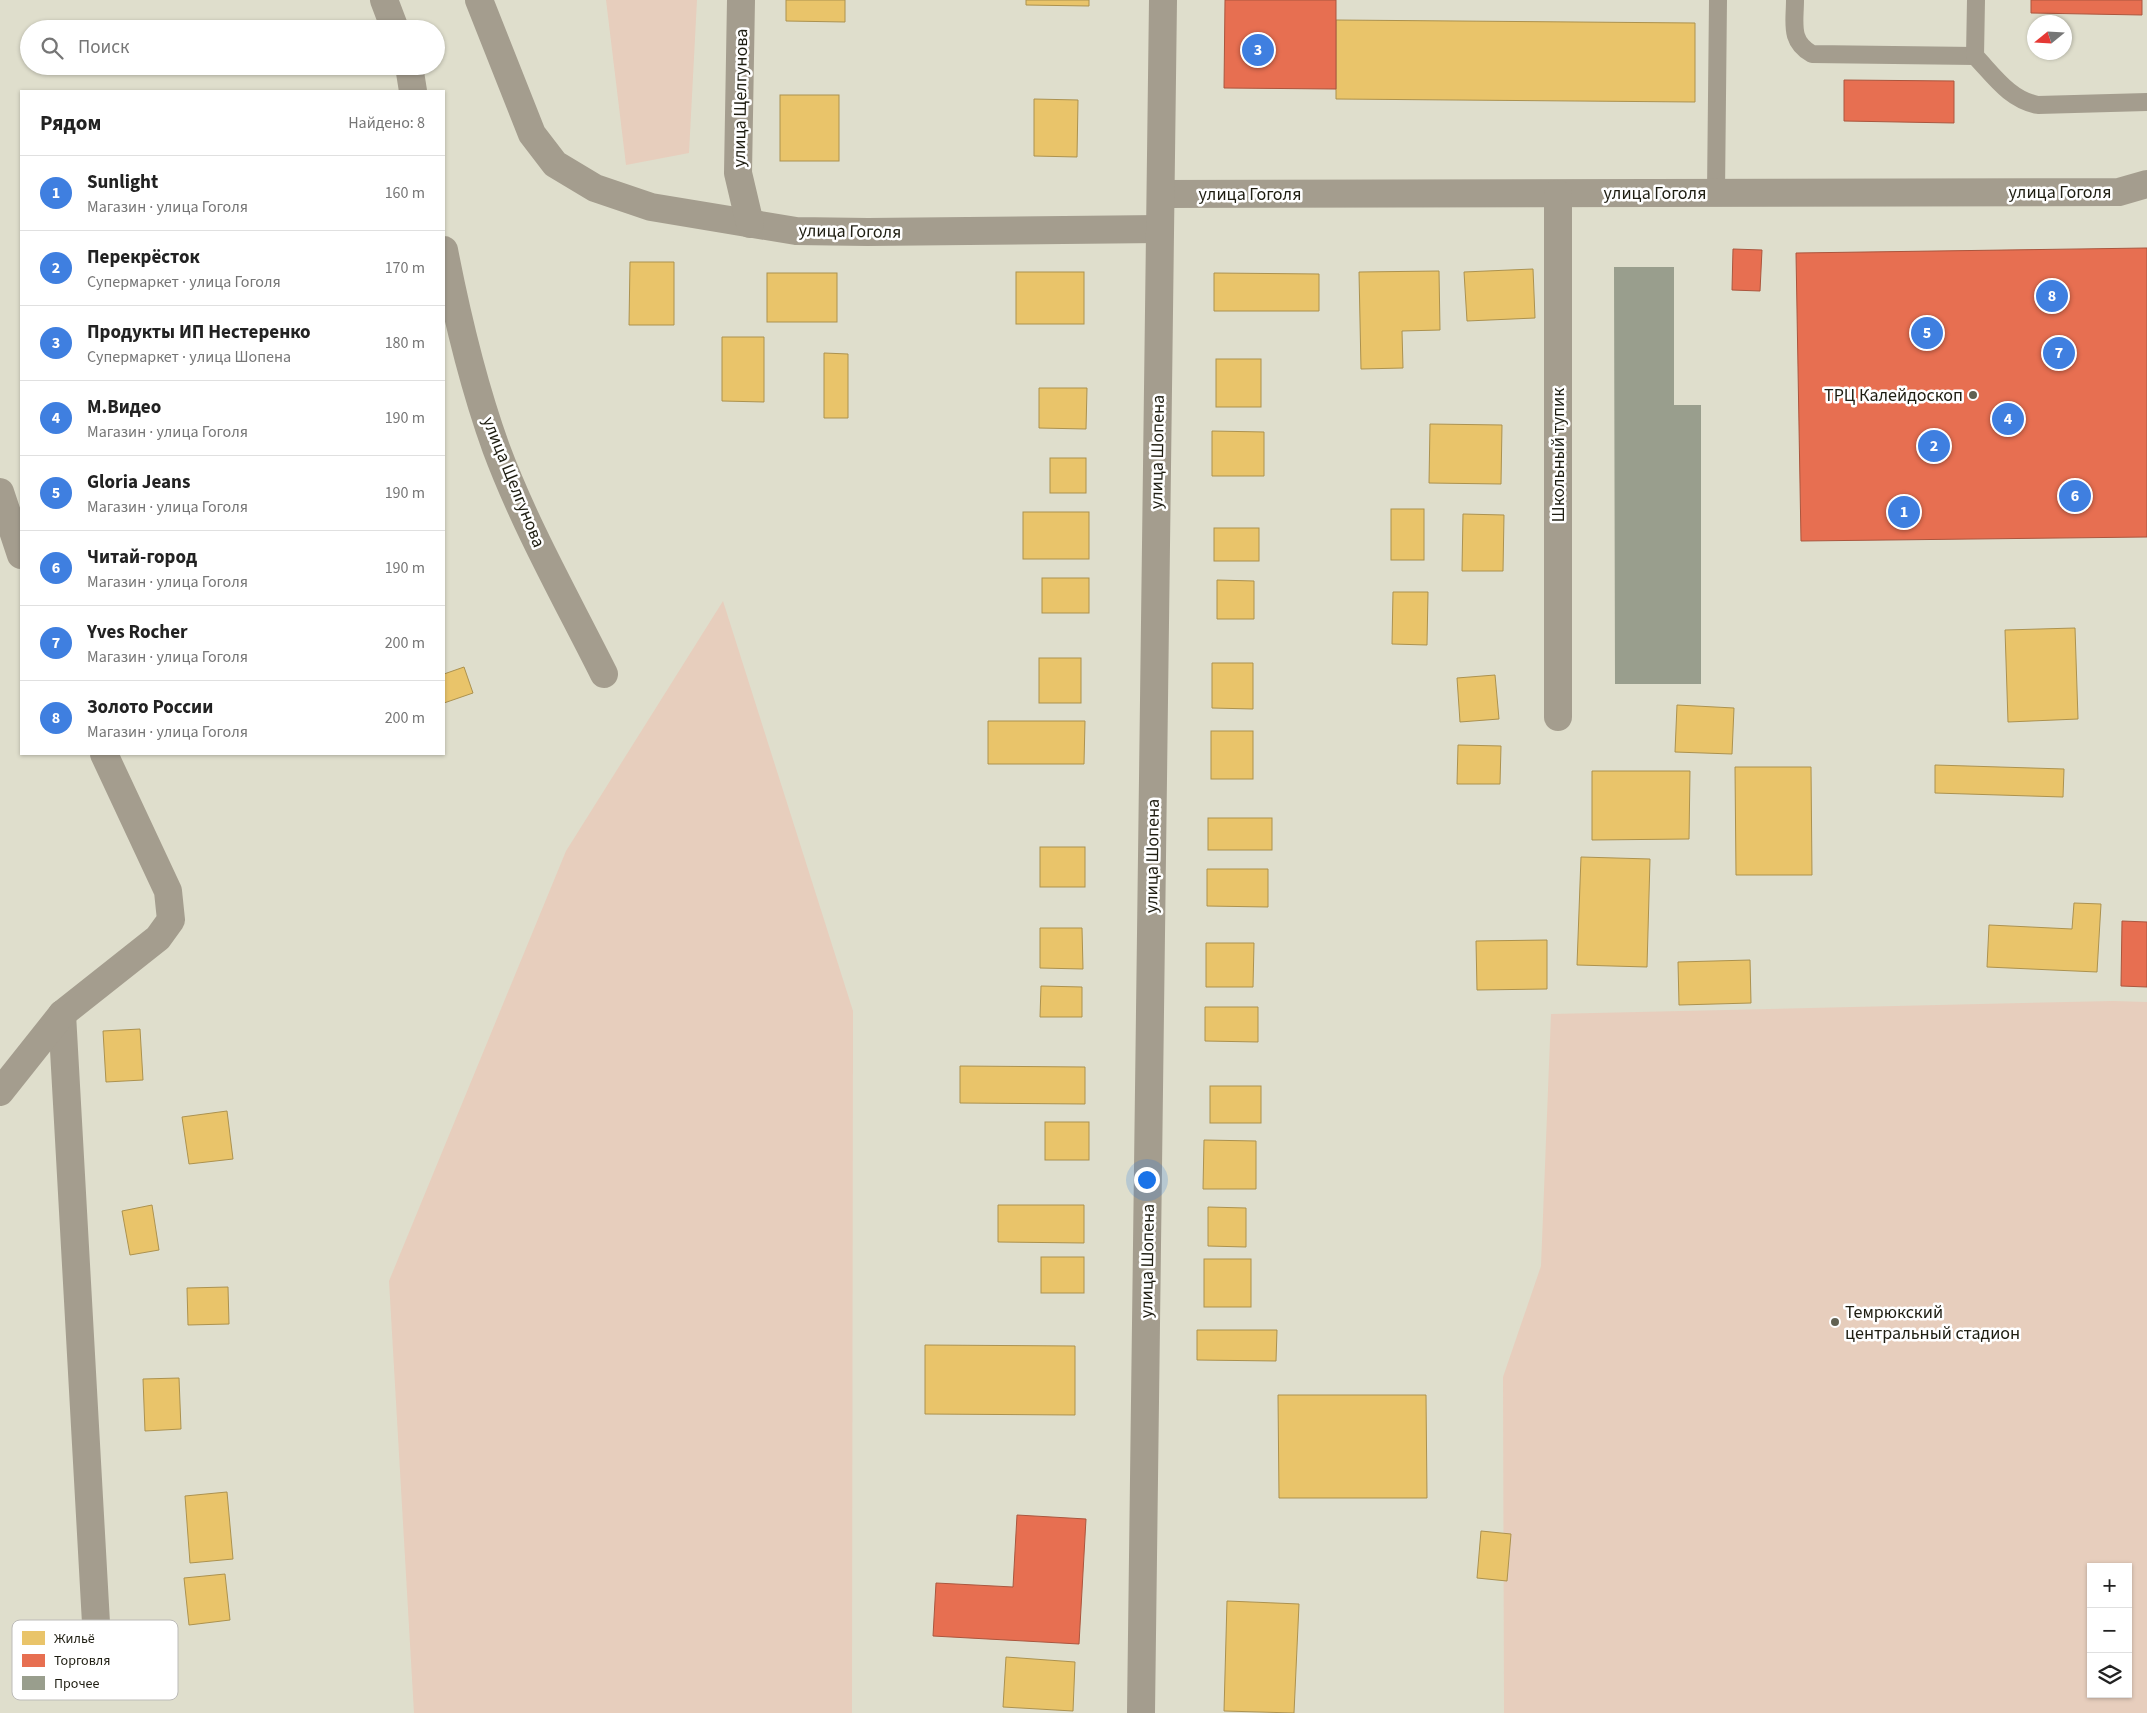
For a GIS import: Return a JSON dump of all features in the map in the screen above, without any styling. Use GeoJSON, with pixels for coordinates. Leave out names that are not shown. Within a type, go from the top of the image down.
{"type":"FeatureCollection","features":[{"type":"Feature","properties":{"kind":"street"},"geometry":{"type":"LineString","coordinates":[[384,0],[392,20]]}},
{"type":"Feature","properties":{"kind":"street","name":"улица Гоголя"},"geometry":{"type":"LineString","coordinates":[[479,0],[532,134],[555,164],[595,188],[650,207],[796,231],[1160,229]]}},
{"type":"Feature","properties":{"kind":"street","name":"улица Щелгунова"},"geometry":{"type":"LineString","coordinates":[[742,0],[738,172],[750,224]]}},
{"type":"Feature","properties":{"kind":"street","name":"улица Шопена"},"geometry":{"type":"LineString","coordinates":[[1141,1713],[1163,0]]}},
{"type":"Feature","properties":{"kind":"street"},"geometry":{"type":"LineString","coordinates":[[410,75],[413,90]]}},
{"type":"Feature","properties":{"kind":"street","name":"улица Гоголя"},"geometry":{"type":"LineString","coordinates":[[1161,194],[2119,192],[2147,184]]}},
{"type":"Feature","properties":{"kind":"street","name":"Школьный тупик"},"geometry":{"type":"LineString","coordinates":[[1558,194],[1558,717]]}},
{"type":"Feature","properties":{"kind":"street","name":"улица Щелгунова"},"geometry":{"type":"LineString","coordinates":[[445,255],[457,318],[496,448],[542,552],[604,674]]}},
{"type":"Feature","properties":{"kind":"street"},"geometry":{"type":"LineString","coordinates":[[0,492],[20,552]]}},
{"type":"Feature","properties":{"kind":"street"},"geometry":{"type":"LineString","coordinates":[[0,1092],[62,1014],[158,938],[171,920],[168,892],[104,755]]}},
{"type":"Feature","properties":{"kind":"street"},"geometry":{"type":"LineString","coordinates":[[62,1014],[96,1620]]}},
{"type":"Feature","properties":{"kind":"lane"},"geometry":{"type":"LineString","coordinates":[[1716,193],[1718,0]]}},
{"type":"Feature","properties":{"kind":"lane"},"geometry":{"type":"LineString","coordinates":[[1795,0],[1794,33],[1801,48],[1812,54],[1975,56]]}},
{"type":"Feature","properties":{"kind":"lane"},"geometry":{"type":"LineString","coordinates":[[1976,0],[1975,56],[2010,93],[2024,102],[2038,105],[2147,102]]}},
{"type":"Feature","properties":{"kind":"shaded area"},"geometry":{"type":"Polygon","coordinates":[[[606,0],[697,0],[689,153],[626,165],[606,0]]]}},
{"type":"Feature","properties":{"kind":"shaded area"},"geometry":{"type":"Polygon","coordinates":[[[723,601],[853,1011],[852,1713],[414,1713],[389,1281],[566,851],[723,601]]]}},
{"type":"Feature","properties":{"kind":"shaded area","name":"Темрюкский центральный стадион"},"geometry":{"type":"Polygon","coordinates":[[[2113,1001],[2147,1002],[2147,1713],[1504,1713],[1503,1377],[1541,1266],[1551,1014],[2113,1001]]]}},
{"type":"Feature","properties":{"kind":"building: Жильё"},"geometry":{"type":"Polygon","coordinates":[[[786,0],[845,0],[845,22],[786,21],[786,0]]]}},
{"type":"Feature","properties":{"kind":"building: Жильё"},"geometry":{"type":"Polygon","coordinates":[[[1026,0],[1089,0],[1089,6],[1026,5],[1026,0]]]}},
{"type":"Feature","properties":{"kind":"building: Жильё"},"geometry":{"type":"Polygon","coordinates":[[[1336,20],[1695,23],[1695,102],[1336,99],[1336,20]]]}},
{"type":"Feature","properties":{"kind":"building: Жильё"},"geometry":{"type":"Polygon","coordinates":[[[780,95],[839,95],[839,161],[780,161],[780,95]]]}},
{"type":"Feature","properties":{"kind":"building: Жильё"},"geometry":{"type":"Polygon","coordinates":[[[1034,99],[1078,100],[1077,157],[1034,156],[1034,99]]]}},
{"type":"Feature","properties":{"kind":"building: Жильё"},"geometry":{"type":"Polygon","coordinates":[[[630,262],[674,262],[674,325],[629,325],[630,262]]]}},
{"type":"Feature","properties":{"kind":"building: Жильё"},"geometry":{"type":"Polygon","coordinates":[[[1533,269],[1535,318],[1467,321],[1464,272],[1533,269]]]}},
{"type":"Feature","properties":{"kind":"building: Жильё"},"geometry":{"type":"Polygon","coordinates":[[[1439,271],[1440,330],[1402,331],[1403,368],[1361,369],[1359,272],[1439,271]]]}},
{"type":"Feature","properties":{"kind":"building: Жильё"},"geometry":{"type":"Polygon","coordinates":[[[1016,272],[1084,272],[1084,324],[1016,324],[1016,272]]]}},
{"type":"Feature","properties":{"kind":"building: Жильё"},"geometry":{"type":"Polygon","coordinates":[[[767,273],[837,273],[837,322],[767,322],[767,273]]]}},
{"type":"Feature","properties":{"kind":"building: Жильё"},"geometry":{"type":"Polygon","coordinates":[[[1214,273],[1319,274],[1319,311],[1214,311],[1214,273]]]}},
{"type":"Feature","properties":{"kind":"building: Жильё"},"geometry":{"type":"Polygon","coordinates":[[[722,337],[764,337],[764,402],[722,401],[722,337]]]}},
{"type":"Feature","properties":{"kind":"building: Жильё"},"geometry":{"type":"Polygon","coordinates":[[[824,353],[848,354],[848,418],[824,418],[824,353]]]}},
{"type":"Feature","properties":{"kind":"building: Жильё"},"geometry":{"type":"Polygon","coordinates":[[[1216,359],[1261,359],[1261,407],[1216,407],[1216,359]]]}},
{"type":"Feature","properties":{"kind":"building: Жильё"},"geometry":{"type":"Polygon","coordinates":[[[1039,388],[1087,388],[1086,429],[1039,428],[1039,388]]]}},
{"type":"Feature","properties":{"kind":"building: Жильё"},"geometry":{"type":"Polygon","coordinates":[[[1430,424],[1502,425],[1501,484],[1429,483],[1430,424]]]}},
{"type":"Feature","properties":{"kind":"building: Жильё"},"geometry":{"type":"Polygon","coordinates":[[[1212,431],[1264,432],[1264,476],[1212,476],[1212,431]]]}},
{"type":"Feature","properties":{"kind":"building: Жильё"},"geometry":{"type":"Polygon","coordinates":[[[1050,458],[1086,458],[1086,493],[1050,493],[1050,458]]]}},
{"type":"Feature","properties":{"kind":"building: Жильё"},"geometry":{"type":"Polygon","coordinates":[[[1391,509],[1424,509],[1424,560],[1391,560],[1391,509]]]}},
{"type":"Feature","properties":{"kind":"building: Жильё"},"geometry":{"type":"Polygon","coordinates":[[[1023,512],[1089,512],[1089,559],[1023,559],[1023,512]]]}},
{"type":"Feature","properties":{"kind":"building: Жильё"},"geometry":{"type":"Polygon","coordinates":[[[1463,514],[1504,515],[1503,571],[1462,571],[1463,514]]]}},
{"type":"Feature","properties":{"kind":"building: Жильё"},"geometry":{"type":"Polygon","coordinates":[[[1214,528],[1259,528],[1259,561],[1214,561],[1214,528]]]}},
{"type":"Feature","properties":{"kind":"building: Жильё"},"geometry":{"type":"Polygon","coordinates":[[[1042,578],[1089,578],[1089,613],[1042,613],[1042,578]]]}},
{"type":"Feature","properties":{"kind":"building: Жильё"},"geometry":{"type":"Polygon","coordinates":[[[1217,580],[1254,581],[1254,619],[1217,619],[1217,580]]]}},
{"type":"Feature","properties":{"kind":"building: Жильё"},"geometry":{"type":"Polygon","coordinates":[[[1393,592],[1428,592],[1427,645],[1392,644],[1393,592]]]}},
{"type":"Feature","properties":{"kind":"building: Жильё"},"geometry":{"type":"Polygon","coordinates":[[[2075,628],[2078,719],[2008,722],[2005,630],[2075,628]]]}},
{"type":"Feature","properties":{"kind":"building: Жильё"},"geometry":{"type":"Polygon","coordinates":[[[1039,658],[1081,658],[1081,703],[1039,703],[1039,658]]]}},
{"type":"Feature","properties":{"kind":"building: Жильё"},"geometry":{"type":"Polygon","coordinates":[[[1212,663],[1253,663],[1253,709],[1212,708],[1212,663]]]}},
{"type":"Feature","properties":{"kind":"building: Жильё"},"geometry":{"type":"Polygon","coordinates":[[[464,667],[473,693],[445,703],[445,674],[464,667]]]}},
{"type":"Feature","properties":{"kind":"building: Жильё"},"geometry":{"type":"Polygon","coordinates":[[[1495,675],[1499,719],[1460,722],[1457,678],[1495,675]]]}},
{"type":"Feature","properties":{"kind":"building: Жильё"},"geometry":{"type":"Polygon","coordinates":[[[1677,705],[1734,708],[1732,754],[1675,752],[1677,705]]]}},
{"type":"Feature","properties":{"kind":"building: Жильё"},"geometry":{"type":"Polygon","coordinates":[[[988,721],[1085,721],[1084,764],[988,764],[988,721]]]}},
{"type":"Feature","properties":{"kind":"building: Жильё"},"geometry":{"type":"Polygon","coordinates":[[[1211,731],[1253,731],[1253,779],[1211,779],[1211,731]]]}},
{"type":"Feature","properties":{"kind":"building: Жильё"},"geometry":{"type":"Polygon","coordinates":[[[1458,745],[1501,746],[1500,784],[1457,784],[1458,745]]]}},
{"type":"Feature","properties":{"kind":"building: Жильё"},"geometry":{"type":"Polygon","coordinates":[[[1935,765],[2064,769],[2063,797],[1935,793],[1935,765]]]}},
{"type":"Feature","properties":{"kind":"building: Жильё"},"geometry":{"type":"Polygon","coordinates":[[[1735,767],[1811,767],[1812,875],[1736,875],[1735,767]]]}},
{"type":"Feature","properties":{"kind":"building: Жильё"},"geometry":{"type":"Polygon","coordinates":[[[1592,771],[1690,771],[1689,839],[1592,840],[1592,771]]]}},
{"type":"Feature","properties":{"kind":"building: Жильё"},"geometry":{"type":"Polygon","coordinates":[[[1208,818],[1272,818],[1272,850],[1208,850],[1208,818]]]}},
{"type":"Feature","properties":{"kind":"building: Жильё"},"geometry":{"type":"Polygon","coordinates":[[[1040,847],[1085,847],[1085,887],[1040,887],[1040,847]]]}},
{"type":"Feature","properties":{"kind":"building: Жильё"},"geometry":{"type":"Polygon","coordinates":[[[1581,857],[1650,859],[1647,967],[1577,965],[1581,857]]]}},
{"type":"Feature","properties":{"kind":"building: Жильё"},"geometry":{"type":"Polygon","coordinates":[[[1207,869],[1268,869],[1268,907],[1207,906],[1207,869]]]}},
{"type":"Feature","properties":{"kind":"building: Жильё"},"geometry":{"type":"Polygon","coordinates":[[[2074,903],[2101,904],[2097,972],[1987,967],[1989,925],[2072,929],[2074,903]]]}},
{"type":"Feature","properties":{"kind":"building: Жильё"},"geometry":{"type":"Polygon","coordinates":[[[1040,928],[1082,928],[1083,969],[1040,968],[1040,928]]]}},
{"type":"Feature","properties":{"kind":"building: Жильё"},"geometry":{"type":"Polygon","coordinates":[[[1547,940],[1547,989],[1477,990],[1476,941],[1547,940]]]}},
{"type":"Feature","properties":{"kind":"building: Жильё"},"geometry":{"type":"Polygon","coordinates":[[[1206,943],[1254,943],[1253,987],[1206,987],[1206,943]]]}},
{"type":"Feature","properties":{"kind":"building: Жильё"},"geometry":{"type":"Polygon","coordinates":[[[1750,960],[1751,1003],[1679,1005],[1678,962],[1750,960]]]}},
{"type":"Feature","properties":{"kind":"building: Жильё"},"geometry":{"type":"Polygon","coordinates":[[[1041,986],[1082,987],[1082,1017],[1040,1017],[1041,986]]]}},
{"type":"Feature","properties":{"kind":"building: Жильё"},"geometry":{"type":"Polygon","coordinates":[[[1205,1007],[1258,1007],[1258,1042],[1205,1041],[1205,1007]]]}},
{"type":"Feature","properties":{"kind":"building: Жильё"},"geometry":{"type":"Polygon","coordinates":[[[140,1029],[143,1080],[106,1082],[103,1031],[140,1029]]]}},
{"type":"Feature","properties":{"kind":"building: Жильё"},"geometry":{"type":"Polygon","coordinates":[[[960,1066],[1085,1067],[1085,1104],[960,1103],[960,1066]]]}},
{"type":"Feature","properties":{"kind":"building: Жильё"},"geometry":{"type":"Polygon","coordinates":[[[1210,1086],[1261,1086],[1261,1123],[1210,1123],[1210,1086]]]}},
{"type":"Feature","properties":{"kind":"building: Жильё"},"geometry":{"type":"Polygon","coordinates":[[[227,1111],[233,1159],[189,1164],[182,1117],[227,1111]]]}},
{"type":"Feature","properties":{"kind":"building: Жильё"},"geometry":{"type":"Polygon","coordinates":[[[1045,1122],[1089,1122],[1089,1160],[1045,1160],[1045,1122]]]}},
{"type":"Feature","properties":{"kind":"building: Жильё"},"geometry":{"type":"Polygon","coordinates":[[[1204,1140],[1256,1141],[1256,1189],[1203,1189],[1204,1140]]]}},
{"type":"Feature","properties":{"kind":"building: Жильё"},"geometry":{"type":"Polygon","coordinates":[[[152,1205],[159,1250],[130,1255],[122,1211],[152,1205]]]}},
{"type":"Feature","properties":{"kind":"building: Жильё"},"geometry":{"type":"Polygon","coordinates":[[[998,1205],[1084,1205],[1084,1243],[998,1242],[998,1205]]]}},
{"type":"Feature","properties":{"kind":"building: Жильё"},"geometry":{"type":"Polygon","coordinates":[[[1208,1207],[1246,1208],[1246,1247],[1208,1246],[1208,1207]]]}},
{"type":"Feature","properties":{"kind":"building: Жильё"},"geometry":{"type":"Polygon","coordinates":[[[1041,1257],[1084,1257],[1084,1293],[1041,1293],[1041,1257]]]}},
{"type":"Feature","properties":{"kind":"building: Жильё"},"geometry":{"type":"Polygon","coordinates":[[[1204,1259],[1251,1259],[1251,1307],[1204,1307],[1204,1259]]]}},
{"type":"Feature","properties":{"kind":"building: Жильё"},"geometry":{"type":"Polygon","coordinates":[[[228,1287],[229,1324],[188,1325],[187,1288],[228,1287]]]}},
{"type":"Feature","properties":{"kind":"building: Жильё"},"geometry":{"type":"Polygon","coordinates":[[[1197,1330],[1277,1330],[1276,1361],[1197,1360],[1197,1330]]]}},
{"type":"Feature","properties":{"kind":"building: Жильё"},"geometry":{"type":"Polygon","coordinates":[[[925,1345],[1075,1346],[1075,1415],[925,1414],[925,1345]]]}},
{"type":"Feature","properties":{"kind":"building: Жильё"},"geometry":{"type":"Polygon","coordinates":[[[179,1378],[181,1429],[145,1431],[143,1379],[179,1378]]]}},
{"type":"Feature","properties":{"kind":"building: Жильё"},"geometry":{"type":"Polygon","coordinates":[[[1278,1395],[1426,1395],[1427,1498],[1279,1498],[1278,1395]]]}},
{"type":"Feature","properties":{"kind":"building: Жильё"},"geometry":{"type":"Polygon","coordinates":[[[227,1492],[233,1559],[190,1563],[185,1496],[227,1492]]]}},
{"type":"Feature","properties":{"kind":"building: Жильё"},"geometry":{"type":"Polygon","coordinates":[[[1481,1531],[1511,1534],[1507,1581],[1477,1578],[1481,1531]]]}},
{"type":"Feature","properties":{"kind":"building: Жильё"},"geometry":{"type":"Polygon","coordinates":[[[225,1574],[230,1620],[189,1625],[184,1578],[225,1574]]]}},
{"type":"Feature","properties":{"kind":"building: Жильё"},"geometry":{"type":"Polygon","coordinates":[[[1227,1601],[1299,1604],[1294,1713],[1224,1711],[1227,1601]]]}},
{"type":"Feature","properties":{"kind":"building: Жильё"},"geometry":{"type":"Polygon","coordinates":[[[1006,1657],[1075,1662],[1073,1711],[1003,1707],[1006,1657]]]}},
{"type":"Feature","properties":{"kind":"building: Торговля"},"geometry":{"type":"Polygon","coordinates":[[[1225,0],[1336,0],[1336,89],[1224,88],[1225,0]]]}},
{"type":"Feature","properties":{"kind":"building: Торговля"},"geometry":{"type":"Polygon","coordinates":[[[2031,0],[2142,0],[2142,15],[2031,13],[2031,0]]]}},
{"type":"Feature","properties":{"kind":"building: Торговля"},"geometry":{"type":"Polygon","coordinates":[[[1844,80],[1954,81],[1954,123],[1844,121],[1844,80]]]}},
{"type":"Feature","properties":{"kind":"building: Торговля","name":"ТРЦ Калейдоскоп"},"geometry":{"type":"Polygon","coordinates":[[[2147,248],[2147,537],[1801,541],[1796,253],[2147,248]]]}},
{"type":"Feature","properties":{"kind":"building: Торговля"},"geometry":{"type":"Polygon","coordinates":[[[1733,249],[1762,250],[1760,291],[1732,290],[1733,249]]]}},
{"type":"Feature","properties":{"kind":"building: Торговля"},"geometry":{"type":"Polygon","coordinates":[[[2122,921],[2147,922],[2147,987],[2121,986],[2122,921]]]}},
{"type":"Feature","properties":{"kind":"building: Торговля"},"geometry":{"type":"Polygon","coordinates":[[[1017,1515],[1086,1519],[1079,1644],[933,1636],[936,1583],[1013,1587],[1017,1515]]]}},
{"type":"Feature","properties":{"kind":"building: Прочее"},"geometry":{"type":"Polygon","coordinates":[[[1614,267],[1674,267],[1674,405],[1701,405],[1701,684],[1615,684],[1614,267]]]}},
{"type":"Feature","properties":{"kind":"place","name":"Продукты ИП Нестеренко"},"geometry":{"type":"Point","coordinates":[1258,50]}},
{"type":"Feature","properties":{"kind":"place","name":"Золото России"},"geometry":{"type":"Point","coordinates":[2052,296]}},
{"type":"Feature","properties":{"kind":"place","name":"Gloria Jeans"},"geometry":{"type":"Point","coordinates":[1927,333]}},
{"type":"Feature","properties":{"kind":"place","name":"Yves Rocher"},"geometry":{"type":"Point","coordinates":[2059,353]}},
{"type":"Feature","properties":{"kind":"place","name":"ТРЦ Калейдоскоп"},"geometry":{"type":"Point","coordinates":[1973,395]}},
{"type":"Feature","properties":{"kind":"place","name":"М.Видео"},"geometry":{"type":"Point","coordinates":[2008,419]}},
{"type":"Feature","properties":{"kind":"place","name":"Перекрёсток"},"geometry":{"type":"Point","coordinates":[1934,446]}},
{"type":"Feature","properties":{"kind":"place","name":"Читай-город"},"geometry":{"type":"Point","coordinates":[2075,496]}},
{"type":"Feature","properties":{"kind":"place","name":"Sunlight"},"geometry":{"type":"Point","coordinates":[1904,512]}},
{"type":"Feature","properties":{"kind":"place","name":"Темрюкский центральный стадион"},"geometry":{"type":"Point","coordinates":[1835,1322]}}]}
